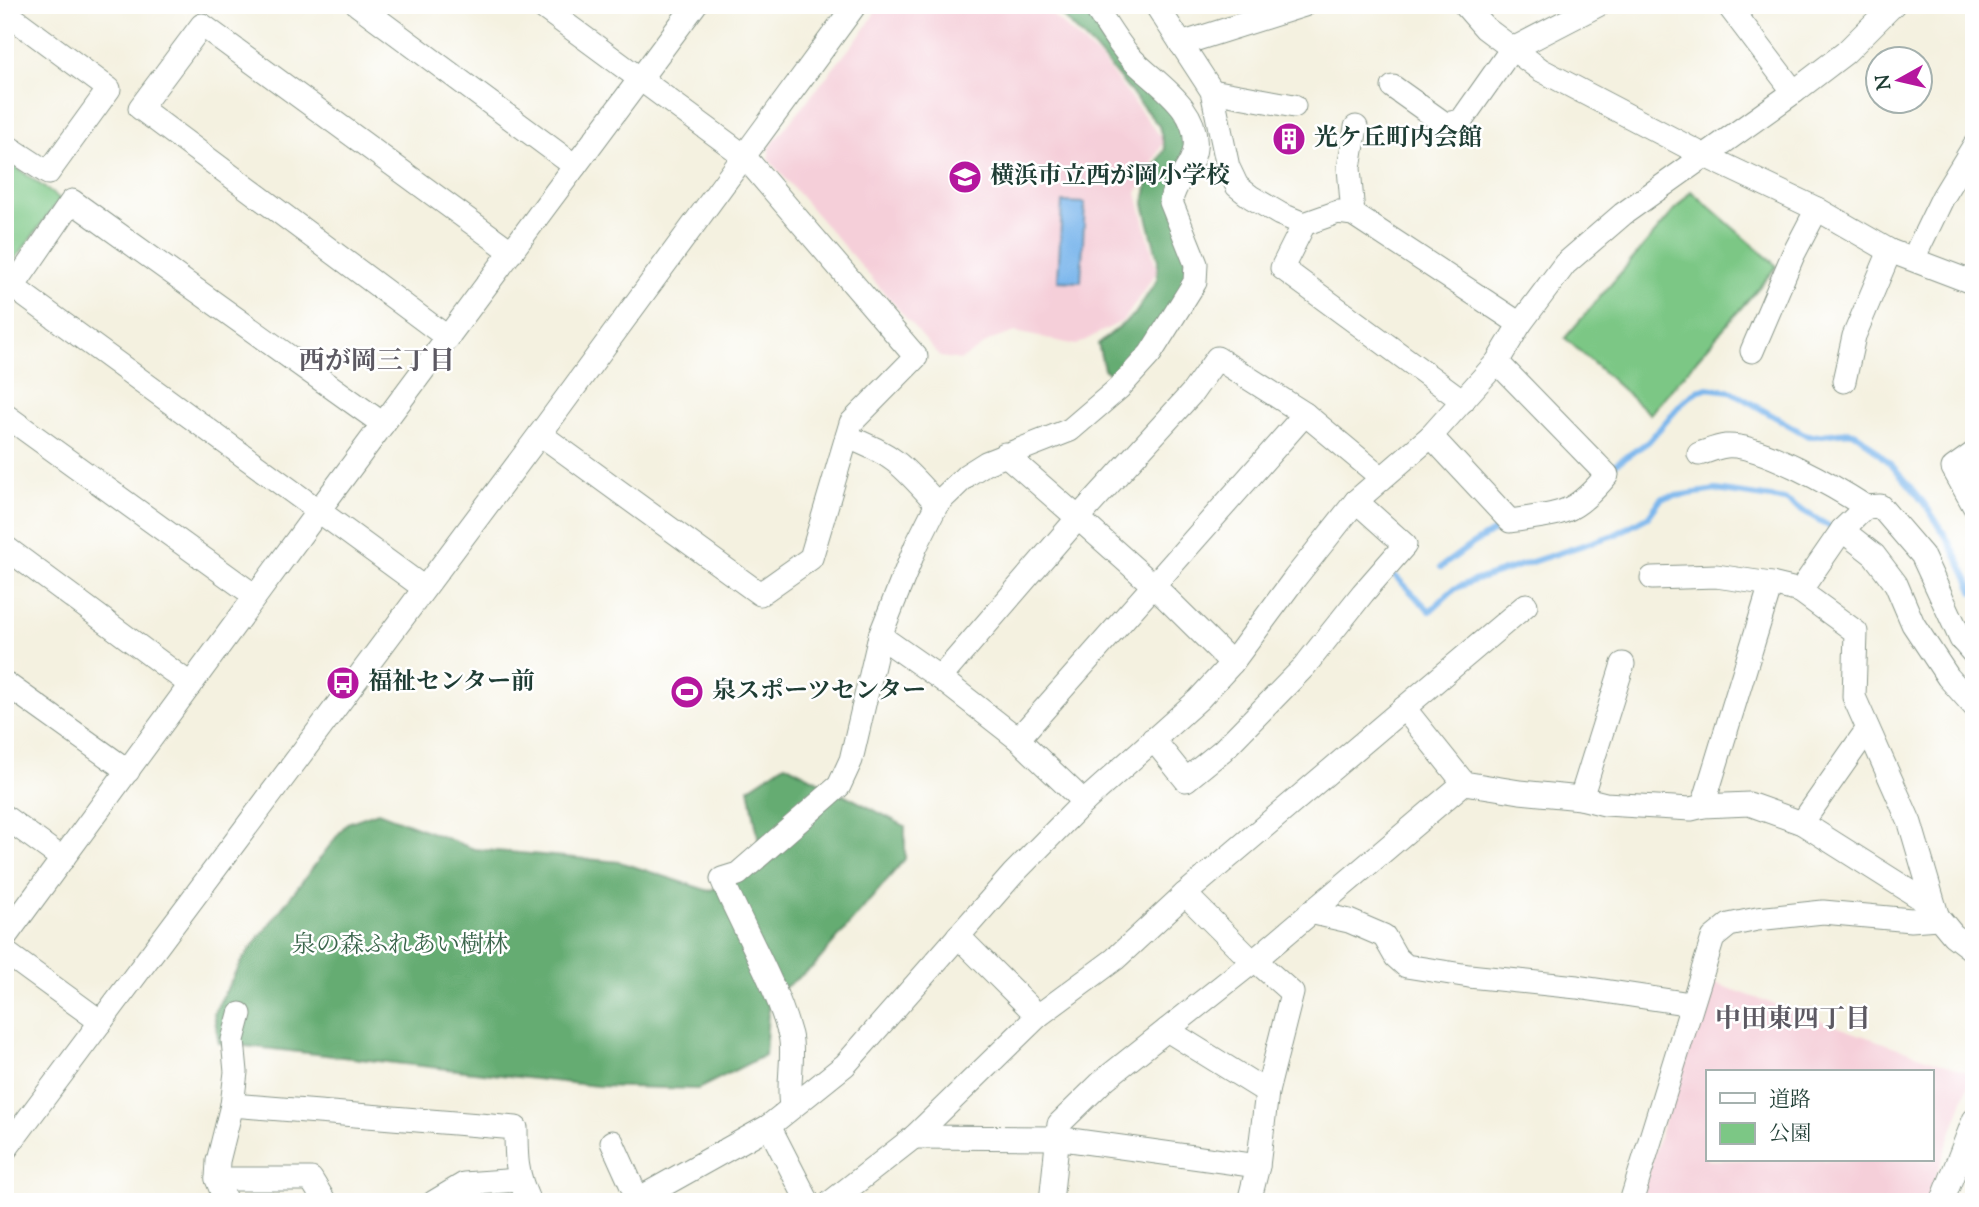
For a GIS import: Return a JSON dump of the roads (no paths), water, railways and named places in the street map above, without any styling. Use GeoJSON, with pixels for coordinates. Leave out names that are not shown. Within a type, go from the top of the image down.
{"type":"FeatureCollection","features":[{"type":"Feature","properties":{"kind":"street"},"geometry":{"type":"LineString","coordinates":[[358,5],[575,166]]}},
{"type":"Feature","properties":{"kind":"street"},"geometry":{"type":"LineString","coordinates":[[540,5],[743,155],[916,357],[851,423],[811,558],[760,594],[540,434]]}},
{"type":"Feature","properties":{"kind":"street"},"geometry":{"type":"LineString","coordinates":[[5,937],[318,510],[695,5]]}},
{"type":"Feature","properties":{"kind":"street"},"geometry":{"type":"LineString","coordinates":[[5,1150],[540,434],[855,5]]}},
{"type":"Feature","properties":{"kind":"street"},"geometry":{"type":"LineString","coordinates":[[791,1106],[788,1090],[791,1039],[761,963],[722,879],[738,874],[839,786],[850,760],[880,636],[916,546],[937,504],[967,475],[1005,454],[1070,430],[1119,388],[1150,354],[1195,282],[1196,264],[1171,202],[1172,193],[1194,156],[1196,136],[1171,93],[1131,58],[1094,5]]}},
{"type":"Feature","properties":{"kind":"street"},"geometry":{"type":"LineString","coordinates":[[1156,5],[1212,91],[1228,167],[1237,186],[1270,209],[1304,224],[1338,212],[1353,214],[1520,324]]}},
{"type":"Feature","properties":{"kind":"street"},"geometry":{"type":"LineString","coordinates":[[1181,44],[1304,5]]}},
{"type":"Feature","properties":{"kind":"street"},"geometry":{"type":"LineString","coordinates":[[1465,5],[1485,28],[1541,70],[1703,155],[1818,209],[1890,251],[1974,284]]}},
{"type":"Feature","properties":{"kind":"street"},"geometry":{"type":"LineString","coordinates":[[1393,87],[1445,124],[1461,121],[1511,50],[1598,5]]}},
{"type":"Feature","properties":{"kind":"street"},"geometry":{"type":"LineString","coordinates":[[1728,5],[1794,92]]}},
{"type":"Feature","properties":{"kind":"street"},"geometry":{"type":"LineString","coordinates":[[612,1142],[637,1201],[769,1126],[845,1065],[1013,874],[1084,802],[1199,699],[1232,663],[1356,501],[1431,436],[1497,362],[1520,324],[1564,264],[1623,214],[1845,53],[1893,5]]}},
{"type":"Feature","properties":{"kind":"street"},"geometry":{"type":"LineString","coordinates":[[5,12],[109,89],[48,173],[5,145]]}},
{"type":"Feature","properties":{"kind":"street"},"geometry":{"type":"LineString","coordinates":[[448,338],[140,108],[202,24],[512,252]]}},
{"type":"Feature","properties":{"kind":"street"},"geometry":{"type":"LineString","coordinates":[[1212,91],[1294,106]]}},
{"type":"Feature","properties":{"kind":"street"},"geometry":{"type":"LineString","coordinates":[[1353,214],[1349,168],[1356,127]]}},
{"type":"Feature","properties":{"kind":"street"},"geometry":{"type":"LineString","coordinates":[[1913,259],[1943,197],[1974,146]]}},
{"type":"Feature","properties":{"kind":"street"},"geometry":{"type":"LineString","coordinates":[[383,424],[72,201],[13,286],[424,588]]}},
{"type":"Feature","properties":{"kind":"street"},"geometry":{"type":"LineString","coordinates":[[1752,351],[1793,255],[1818,209]]}},
{"type":"Feature","properties":{"kind":"street"},"geometry":{"type":"LineString","coordinates":[[1304,224],[1282,268],[1463,401]]}},
{"type":"Feature","properties":{"kind":"street"},"geometry":{"type":"LineString","coordinates":[[1844,380],[1854,336],[1890,251]]}},
{"type":"Feature","properties":{"kind":"street"},"geometry":{"type":"LineString","coordinates":[[940,678],[1078,518],[1183,404],[1217,358],[1305,414],[1382,478]]}},
{"type":"Feature","properties":{"kind":"street"},"geometry":{"type":"LineString","coordinates":[[1431,436],[1510,521],[1565,513],[1588,497],[1607,475],[1497,362]]}},
{"type":"Feature","properties":{"kind":"street"},"geometry":{"type":"LineString","coordinates":[[1018,739],[1305,414]]}},
{"type":"Feature","properties":{"kind":"street"},"geometry":{"type":"LineString","coordinates":[[5,415],[256,596]]}},
{"type":"Feature","properties":{"kind":"street"},"geometry":{"type":"LineString","coordinates":[[847,437],[889,455],[906,469],[937,504]]}},
{"type":"Feature","properties":{"kind":"street"},"geometry":{"type":"LineString","coordinates":[[1699,454],[1727,446],[1766,454],[1834,486],[1866,507],[1881,506],[1922,555],[1961,639],[1974,654]]}},
{"type":"Feature","properties":{"kind":"street"},"geometry":{"type":"LineString","coordinates":[[1974,453],[1952,468],[1974,506]]}},
{"type":"Feature","properties":{"kind":"street"},"geometry":{"type":"LineString","coordinates":[[1005,454],[1153,584],[1232,663]]}},
{"type":"Feature","properties":{"kind":"street"},"geometry":{"type":"LineString","coordinates":[[1153,739],[1186,780],[1223,750],[1304,667],[1405,545],[1356,501]]}},
{"type":"Feature","properties":{"kind":"street"},"geometry":{"type":"LineString","coordinates":[[1800,591],[1842,530],[1866,507]]}},
{"type":"Feature","properties":{"kind":"street"},"geometry":{"type":"LineString","coordinates":[[1842,530],[1874,555],[1896,584],[1913,624],[1973,716]]}},
{"type":"Feature","properties":{"kind":"street"},"geometry":{"type":"LineString","coordinates":[[5,547],[191,685]]}},
{"type":"Feature","properties":{"kind":"street"},"geometry":{"type":"LineString","coordinates":[[1652,578],[1717,576],[1800,591],[1856,632],[1854,697],[1910,823],[1938,918]]}},
{"type":"Feature","properties":{"kind":"street"},"geometry":{"type":"LineString","coordinates":[[1703,806],[1771,584]]}},
{"type":"Feature","properties":{"kind":"street"},"geometry":{"type":"LineString","coordinates":[[831,1202],[914,1137],[1038,1016],[1115,959],[1185,894],[1526,605]]}},
{"type":"Feature","properties":{"kind":"street"},"geometry":{"type":"LineString","coordinates":[[880,636],[940,678],[1018,739],[1084,802]]}},
{"type":"Feature","properties":{"kind":"street"},"geometry":{"type":"LineString","coordinates":[[1581,798],[1623,664]]}},
{"type":"Feature","properties":{"kind":"street"},"geometry":{"type":"LineString","coordinates":[[5,683],[128,771]]}},
{"type":"Feature","properties":{"kind":"street"},"geometry":{"type":"LineString","coordinates":[[1945,693],[1973,716]]}},
{"type":"Feature","properties":{"kind":"street"},"geometry":{"type":"LineString","coordinates":[[1404,708],[1464,783],[1581,798],[1605,804],[1691,809],[1749,804],[1802,823],[1919,897],[1953,934],[1974,951]]}},
{"type":"Feature","properties":{"kind":"street"},"geometry":{"type":"LineString","coordinates":[[1802,823],[1867,730]]}},
{"type":"Feature","properties":{"kind":"street"},"geometry":{"type":"LineString","coordinates":[[1051,1202],[1059,1124],[1105,1079],[1255,960],[1464,783]]}},
{"type":"Feature","properties":{"kind":"street"},"geometry":{"type":"LineString","coordinates":[[5,817],[63,859]]}},
{"type":"Feature","properties":{"kind":"street"},"geometry":{"type":"LineString","coordinates":[[1185,894],[1247,956],[1292,993],[1267,1092],[1258,1166],[1249,1202]]}},
{"type":"Feature","properties":{"kind":"street"},"geometry":{"type":"LineString","coordinates":[[1310,912],[1349,921],[1384,936],[1396,957],[1406,966],[1469,976],[1577,986],[1691,1004]]}},
{"type":"Feature","properties":{"kind":"street"},"geometry":{"type":"LineString","coordinates":[[1631,1202],[1713,938],[1730,925],[1757,919],[1824,912],[1910,920],[1938,918]]}},
{"type":"Feature","properties":{"kind":"street"},"geometry":{"type":"LineString","coordinates":[[958,936],[1038,1016]]}},
{"type":"Feature","properties":{"kind":"street"},"geometry":{"type":"LineString","coordinates":[[5,952],[101,1022]]}},
{"type":"Feature","properties":{"kind":"street"},"geometry":{"type":"LineString","coordinates":[[226,1202],[217,1179],[218,1161],[232,1105],[236,1072],[233,1041],[240,1014]]}},
{"type":"Feature","properties":{"kind":"street"},"geometry":{"type":"LineString","coordinates":[[1167,1030],[1267,1092]]}},
{"type":"Feature","properties":{"kind":"street"},"geometry":{"type":"LineString","coordinates":[[232,1105],[516,1128],[519,1180],[529,1202]]}},
{"type":"Feature","properties":{"kind":"street"},"geometry":{"type":"LineString","coordinates":[[769,1126],[808,1202]]}},
{"type":"Feature","properties":{"kind":"street"},"geometry":{"type":"LineString","coordinates":[[1942,1202],[1972,1131]]}},
{"type":"Feature","properties":{"kind":"street"},"geometry":{"type":"LineString","coordinates":[[914,1137],[1056,1138],[1258,1166]]}},
{"type":"Feature","properties":{"kind":"street"},"geometry":{"type":"LineString","coordinates":[[217,1179],[311,1179],[325,1202]]}},
{"type":"Feature","properties":{"kind":"street"},"geometry":{"type":"LineString","coordinates":[[434,1202],[464,1184],[519,1180]]}},
{"type":"Feature","properties":{"kind":"water"},"geometry":{"type":"Polygon","coordinates":[[[1062,202],[1085,203],[1081,282],[1058,281],[1062,202]]]}},
{"type":"Feature","properties":{"kind":"waterway"},"geometry":{"type":"LineString","coordinates":[[1611,467],[1648,442],[1683,402],[1697,391],[1707,388],[1730,391],[1808,436],[1846,432],[1856,434],[1893,467],[1921,499],[1945,535],[1974,593]]}},
{"type":"Feature","properties":{"kind":"waterway"},"geometry":{"type":"LineString","coordinates":[[1390,571],[1430,611],[1454,589],[1470,582],[1614,535],[1648,517],[1662,498],[1716,490],[1785,500],[1832,528]]}},
{"type":"Feature","properties":{"kind":"waterway"},"geometry":{"type":"LineString","coordinates":[[1441,567],[1502,526]]}},
{"type":"Feature","properties":{"kind":"place","name":"光ケ丘町内会館"},"geometry":{"type":"Point","coordinates":[1289,139]}},
{"type":"Feature","properties":{"kind":"place","name":"横浜市立西が岡小学校"},"geometry":{"type":"Point","coordinates":[965,177]}},
{"type":"Feature","properties":{"kind":"place","name":"福祉センター前"},"geometry":{"type":"Point","coordinates":[343,683]}},
{"type":"Feature","properties":{"kind":"place","name":"泉スポーツセンター"},"geometry":{"type":"Point","coordinates":[687,692]}},
{"type":"Feature","properties":{"kind":"district","name":"西が岡三丁目"},"geometry":{"type":"Point","coordinates":[377,362]}},
{"type":"Feature","properties":{"kind":"district","name":"中田東四丁目"},"geometry":{"type":"Point","coordinates":[1793,1020]}},
{"type":"Feature","properties":{"kind":"park label","name":"泉の森ふれあい樹林"},"geometry":{"type":"Point","coordinates":[400,946]}}]}
